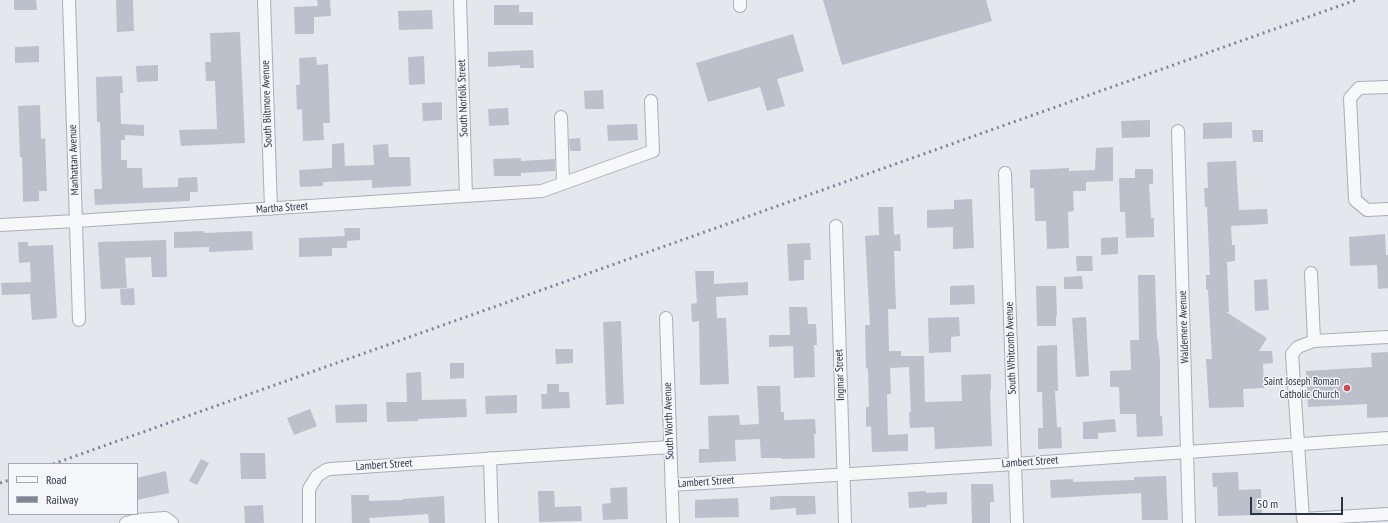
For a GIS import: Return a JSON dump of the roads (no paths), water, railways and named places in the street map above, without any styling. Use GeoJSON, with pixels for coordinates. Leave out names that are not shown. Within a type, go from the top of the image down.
{"type":"FeatureCollection","features":[{"type":"Feature","properties":{"kind":"street","name":"Manhattan Avenue"},"geometry":{"type":"LineString","coordinates":[[69,0],[79,320]]}},
{"type":"Feature","properties":{"kind":"street","name":"South Biltmore Avenue"},"geometry":{"type":"LineString","coordinates":[[264,0],[271,209]]}},
{"type":"Feature","properties":{"kind":"street","name":"South Norfolk Street"},"geometry":{"type":"LineString","coordinates":[[460,0],[466,196]]}},
{"type":"Feature","properties":{"kind":"street"},"geometry":{"type":"LineString","coordinates":[[1388,87],[1358,88],[1350,98],[1355,200],[1367,210],[1388,209]]}},
{"type":"Feature","properties":{"kind":"street"},"geometry":{"type":"LineString","coordinates":[[561,117],[563,183],[653,151],[651,101]]}},
{"type":"Feature","properties":{"kind":"street","name":"Waldemere Avenue"},"geometry":{"type":"LineString","coordinates":[[1178,131],[1189,523]]}},
{"type":"Feature","properties":{"kind":"street","name":"South Whitcomb Avenue"},"geometry":{"type":"LineString","coordinates":[[1005,173],[1017,523]]}},
{"type":"Feature","properties":{"kind":"street","name":"Martha Street"},"geometry":{"type":"LineString","coordinates":[[0,225],[542,191],[563,183]]}},
{"type":"Feature","properties":{"kind":"street","name":"Ingmar Street"},"geometry":{"type":"LineString","coordinates":[[836,226],[845,523]]}},
{"type":"Feature","properties":{"kind":"street"},"geometry":{"type":"LineString","coordinates":[[1311,273],[1314,341]]}},
{"type":"Feature","properties":{"kind":"street","name":"South Worth Avenue"},"geometry":{"type":"LineString","coordinates":[[666,318],[672,523]]}},
{"type":"Feature","properties":{"kind":"street"},"geometry":{"type":"LineString","coordinates":[[1388,337],[1314,341],[1298,347],[1292,354],[1303,519],[1388,514]]}},
{"type":"Feature","properties":{"kind":"street","name":"Lambert Street"},"geometry":{"type":"LineString","coordinates":[[671,485],[1015,464],[1388,438]]}},
{"type":"Feature","properties":{"kind":"street","name":"Lambert Street"},"geometry":{"type":"LineString","coordinates":[[309,523],[309,489],[316,477],[330,469],[670,448]]}},
{"type":"Feature","properties":{"kind":"street"},"geometry":{"type":"LineString","coordinates":[[490,458],[492,523]]}},
{"type":"Feature","properties":{"kind":"street"},"geometry":{"type":"LineString","coordinates":[[126,523],[137,520],[165,518],[172,523]]}},
{"type":"Feature","properties":{"kind":"railway"},"geometry":{"type":"LineString","coordinates":[[56,463],[1356,0]]}},
{"type":"Feature","properties":{"kind":"railway"},"geometry":{"type":"LineString","coordinates":[[0,483],[8,480]]}},
{"type":"Feature","properties":{"kind":"place","name":"Saint Joseph Roman Catholic Church"},"geometry":{"type":"Point","coordinates":[1347,388]}}]}
